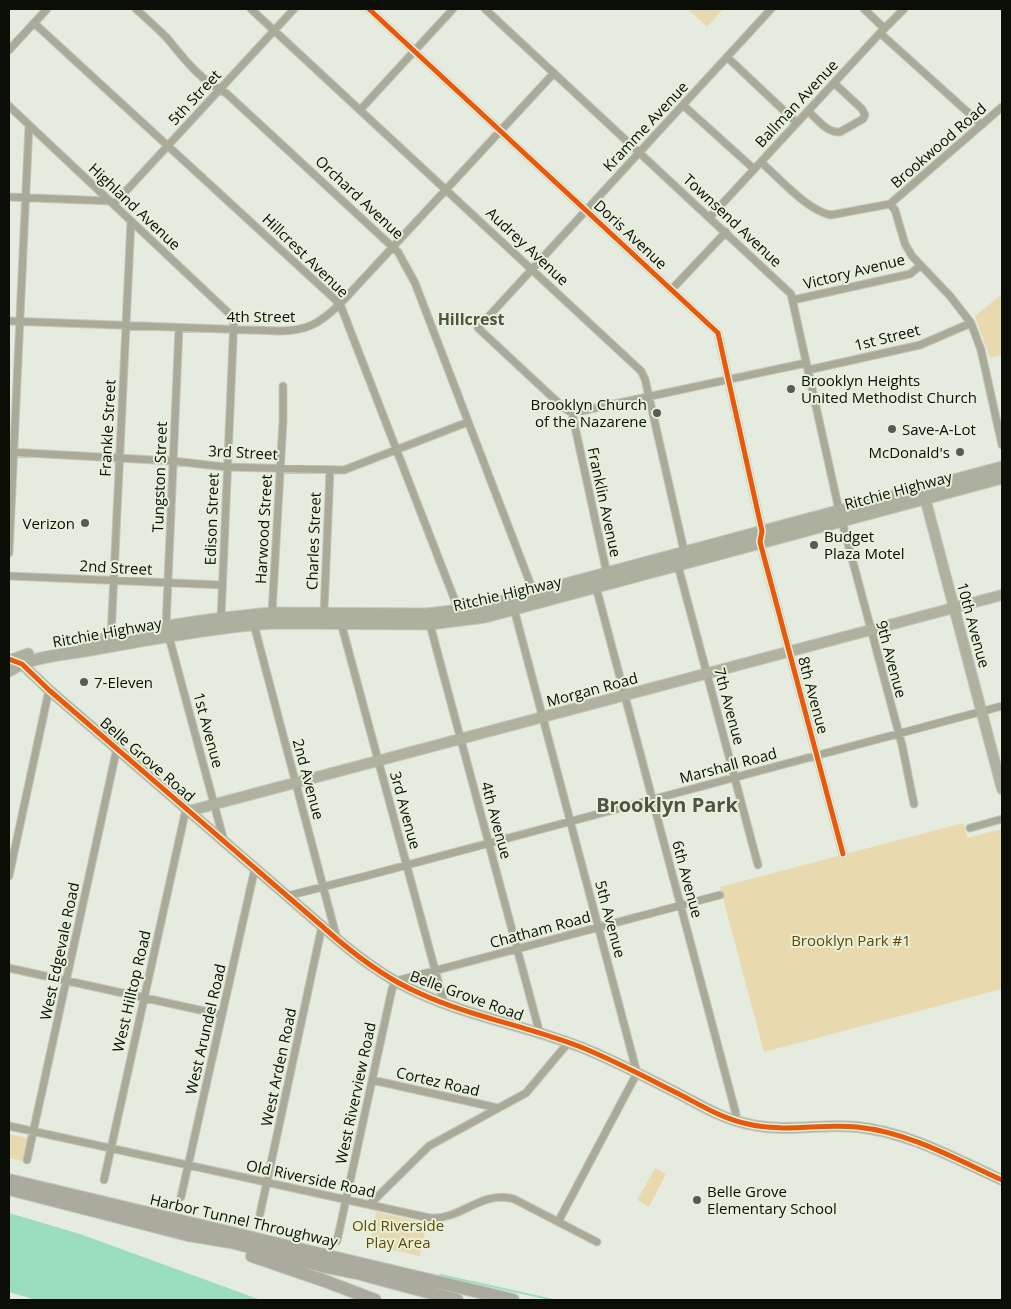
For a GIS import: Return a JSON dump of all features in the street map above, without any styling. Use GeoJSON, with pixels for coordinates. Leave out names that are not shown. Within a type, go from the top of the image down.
{"type":"FeatureCollection","features":[{"type":"Feature","properties":{"kind":"highway","name":"Harbor Tunnel Throughway"},"geometry":{"type":"LineString","coordinates":[[9,1180],[514,1300]]}},
{"type":"Feature","properties":{"kind":"highway","name":"Harbor Tunnel Throughway"},"geometry":{"type":"LineString","coordinates":[[9,1189],[188,1235],[231,1242],[322,1266],[357,1273],[456,1300]]}},
{"type":"Feature","properties":{"kind":"highway","name":"Harbor Tunnel Throughway"},"geometry":{"type":"LineString","coordinates":[[188,1235],[208,1243],[263,1259],[375,1300]]}},
{"type":"Feature","properties":{"kind":"main road","name":"Ritchie Highway"},"geometry":{"type":"LineString","coordinates":[[11,661],[25,655],[111,637],[168,631],[273,623],[340,624],[484,617],[514,610],[536,598],[607,574],[681,558],[840,515],[1002,468]]}},
{"type":"Feature","properties":{"kind":"main road","name":"Ritchie Highway"},"geometry":{"type":"LineString","coordinates":[[840,515],[925,498],[1002,478]]}},
{"type":"Feature","properties":{"kind":"main road","name":"Ritchie Highway"},"geometry":{"type":"LineString","coordinates":[[11,661],[52,657],[221,619],[272,613],[324,613],[429,619],[459,610],[596,587],[681,558]]}},
{"type":"Feature","properties":{"kind":"street"},"geometry":{"type":"LineString","coordinates":[[9,50],[47,9]]}},
{"type":"Feature","properties":{"kind":"street","name":"Orchard Avenue"},"geometry":{"type":"LineString","coordinates":[[136,9],[211,86],[226,93],[398,252],[415,283],[536,598]]}},
{"type":"Feature","properties":{"kind":"street","name":"Audrey Avenue"},"geometry":{"type":"LineString","coordinates":[[251,9],[638,368],[645,379],[649,396],[681,558]]}},
{"type":"Feature","properties":{"kind":"street","name":"5th Street"},"geometry":{"type":"LineString","coordinates":[[112,203],[168,146],[294,9]]}},
{"type":"Feature","properties":{"kind":"street","name":"Doris Avenue"},"geometry":{"type":"LineString","coordinates":[[369,9],[718,333],[761,536]]}},
{"type":"Feature","properties":{"kind":"street"},"geometry":{"type":"LineString","coordinates":[[360,110],[453,9]]}},
{"type":"Feature","properties":{"kind":"street","name":"Townsend Avenue"},"geometry":{"type":"LineString","coordinates":[[485,9],[788,289],[793,300],[840,515]]}},
{"type":"Feature","properties":{"kind":"street","name":"Kramme Avenue"},"geometry":{"type":"LineString","coordinates":[[572,413],[564,408],[478,328],[771,9]]}},
{"type":"Feature","properties":{"kind":"street"},"geometry":{"type":"LineString","coordinates":[[864,9],[882,30],[982,125]]}},
{"type":"Feature","properties":{"kind":"street","name":"Ballman Avenue"},"geometry":{"type":"LineString","coordinates":[[710,217],[882,30],[904,9]]}},
{"type":"Feature","properties":{"kind":"street","name":"Hillcrest Avenue"},"geometry":{"type":"LineString","coordinates":[[34,23],[340,304],[459,610]]}},
{"type":"Feature","properties":{"kind":"street"},"geometry":{"type":"LineString","coordinates":[[727,58],[797,123]]}},
{"type":"Feature","properties":{"kind":"street","name":"4th Street"},"geometry":{"type":"LineString","coordinates":[[9,321],[292,331],[302,330],[320,322],[340,304],[554,73]]}},
{"type":"Feature","properties":{"kind":"street"},"geometry":{"type":"LineString","coordinates":[[808,111],[828,129],[836,132],[840,132],[863,119],[865,115],[862,108],[834,83]]}},
{"type":"Feature","properties":{"kind":"street"},"geometry":{"type":"LineString","coordinates":[[683,105],[754,170]]}},
{"type":"Feature","properties":{"kind":"street","name":"Highland Avenue"},"geometry":{"type":"LineString","coordinates":[[9,106],[234,318],[234,330]]}},
{"type":"Feature","properties":{"kind":"street","name":"Brookwood Road"},"geometry":{"type":"LineString","coordinates":[[761,162],[811,207],[824,214],[831,215],[890,204],[1002,107]]}},
{"type":"Feature","properties":{"kind":"street"},"geometry":{"type":"LineString","coordinates":[[9,553],[11,452],[20,321],[29,125]]}},
{"type":"Feature","properties":{"kind":"street"},"geometry":{"type":"LineString","coordinates":[[9,197],[112,203]]}},
{"type":"Feature","properties":{"kind":"street"},"geometry":{"type":"LineString","coordinates":[[890,204],[898,219],[908,250],[920,266],[950,296],[971,323],[981,350],[1002,445]]}},
{"type":"Feature","properties":{"kind":"street","name":"Frankle Street"},"geometry":{"type":"LineString","coordinates":[[111,637],[131,221]]}},
{"type":"Feature","properties":{"kind":"street"},"geometry":{"type":"LineString","coordinates":[[672,289],[726,232]]}},
{"type":"Feature","properties":{"kind":"street","name":"Victory Avenue"},"geometry":{"type":"LineString","coordinates":[[793,300],[910,274],[920,266]]}},
{"type":"Feature","properties":{"kind":"street","name":"1st Street"},"geometry":{"type":"LineString","coordinates":[[572,413],[729,379],[920,345],[971,323]]}},
{"type":"Feature","properties":{"kind":"street","name":"Tungston Street"},"geometry":{"type":"LineString","coordinates":[[168,631],[168,583],[179,328]]}},
{"type":"Feature","properties":{"kind":"street","name":"Edison Street"},"geometry":{"type":"LineString","coordinates":[[221,619],[226,467],[234,330]]}},
{"type":"Feature","properties":{"kind":"street","name":"Harwood Street"},"geometry":{"type":"LineString","coordinates":[[272,613],[283,421],[283,386]]}},
{"type":"Feature","properties":{"kind":"street","name":"Franklin Avenue"},"geometry":{"type":"LineString","coordinates":[[572,413],[607,574]]}},
{"type":"Feature","properties":{"kind":"street","name":"3rd Street"},"geometry":{"type":"LineString","coordinates":[[11,452],[173,460],[226,467],[344,470],[468,422]]}},
{"type":"Feature","properties":{"kind":"street","name":"Charles Street"},"geometry":{"type":"LineString","coordinates":[[324,613],[330,470]]}},
{"type":"Feature","properties":{"kind":"street","name":"10th Avenue"},"geometry":{"type":"LineString","coordinates":[[925,498],[1002,789]]}},
{"type":"Feature","properties":{"kind":"street","name":"9th Avenue"},"geometry":{"type":"LineString","coordinates":[[840,515],[898,734],[914,804]]}},
{"type":"Feature","properties":{"kind":"street","name":"8th Avenue"},"geometry":{"type":"LineString","coordinates":[[761,536],[789,652],[843,854]]}},
{"type":"Feature","properties":{"kind":"street","name":"7th Avenue"},"geometry":{"type":"LineString","coordinates":[[681,558],[707,673],[758,865]]}},
{"type":"Feature","properties":{"kind":"street","name":"2nd Street"},"geometry":{"type":"LineString","coordinates":[[9,576],[222,585]]}},
{"type":"Feature","properties":{"kind":"street","name":"6th Avenue"},"geometry":{"type":"LineString","coordinates":[[596,587],[736,1114],[734,1121]]}},
{"type":"Feature","properties":{"kind":"street","name":"Morgan Road"},"geometry":{"type":"LineString","coordinates":[[188,810],[214,805],[1002,595]]}},
{"type":"Feature","properties":{"kind":"street","name":"5th Avenue"},"geometry":{"type":"LineString","coordinates":[[514,610],[638,1073]]}},
{"type":"Feature","properties":{"kind":"street","name":"4th Avenue"},"geometry":{"type":"LineString","coordinates":[[429,619],[540,1034]]}},
{"type":"Feature","properties":{"kind":"street","name":"3rd Avenue"},"geometry":{"type":"LineString","coordinates":[[340,624],[444,1003]]}},
{"type":"Feature","properties":{"kind":"street","name":"2nd Avenue"},"geometry":{"type":"LineString","coordinates":[[254,625],[338,940]]}},
{"type":"Feature","properties":{"kind":"street","name":"1st Avenue"},"geometry":{"type":"LineString","coordinates":[[168,631],[224,841]]}},
{"type":"Feature","properties":{"kind":"street","name":"Belle Grove Road"},"geometry":{"type":"LineString","coordinates":[[11,661],[49,690],[117,748],[359,958],[420,994],[587,1049],[638,1073],[712,1112],[734,1121],[773,1127],[836,1126],[876,1130],[918,1143],[1002,1180]]}},
{"type":"Feature","properties":{"kind":"street"},"geometry":{"type":"LineString","coordinates":[[9,876],[49,690]]}},
{"type":"Feature","properties":{"kind":"street","name":"Marshall Road"},"geometry":{"type":"LineString","coordinates":[[287,896],[407,866],[1002,706]]}},
{"type":"Feature","properties":{"kind":"street","name":"West Edgevale Road"},"geometry":{"type":"LineString","coordinates":[[27,1160],[117,748]]}},
{"type":"Feature","properties":{"kind":"street","name":"West Hilltop Road"},"geometry":{"type":"LineString","coordinates":[[104,1180],[188,810]]}},
{"type":"Feature","properties":{"kind":"street"},"geometry":{"type":"LineString","coordinates":[[970,828],[1002,819]]}},
{"type":"Feature","properties":{"kind":"street","name":"West Arundel Road"},"geometry":{"type":"LineString","coordinates":[[181,1197],[255,868]]}},
{"type":"Feature","properties":{"kind":"street","name":"Chatham Road"},"geometry":{"type":"LineString","coordinates":[[396,981],[720,895]]}},
{"type":"Feature","properties":{"kind":"street","name":"West Arden Road"},"geometry":{"type":"LineString","coordinates":[[260,1214],[322,926]]}},
{"type":"Feature","properties":{"kind":"street"},"geometry":{"type":"LineString","coordinates":[[9,968],[222,1015]]}},
{"type":"Feature","properties":{"kind":"street","name":"West Riverview Road"},"geometry":{"type":"LineString","coordinates":[[337,1241],[392,989],[396,981]]}},
{"type":"Feature","properties":{"kind":"street"},"geometry":{"type":"LineString","coordinates":[[370,1204],[429,1146],[526,1093],[568,1043]]}},
{"type":"Feature","properties":{"kind":"street"},"geometry":{"type":"LineString","coordinates":[[558,1222],[638,1073]]}},
{"type":"Feature","properties":{"kind":"street","name":"Cortez Road"},"geometry":{"type":"LineString","coordinates":[[372,1080],[498,1108]]}},
{"type":"Feature","properties":{"kind":"street","name":"Old Riverside Road"},"geometry":{"type":"LineString","coordinates":[[9,1126],[438,1218],[451,1216],[488,1198],[507,1197],[597,1242]]}},
{"type":"Feature","properties":{"kind":"green space"},"geometry":{"type":"Polygon","coordinates":[[[688,9],[723,9],[707,27],[688,9]]]}},
{"type":"Feature","properties":{"kind":"green space"},"geometry":{"type":"Polygon","coordinates":[[[1002,294],[1002,355],[990,358],[975,316],[1002,294]]]}},
{"type":"Feature","properties":{"kind":"green space","name":"Brooklyn Park #1"},"geometry":{"type":"Polygon","coordinates":[[[963,823],[968,838],[1002,829],[1002,989],[764,1052],[720,887],[963,823]]]}},
{"type":"Feature","properties":{"kind":"green space"},"geometry":{"type":"Polygon","coordinates":[[[9,1134],[28,1138],[23,1161],[9,1158],[9,1134]]]}},
{"type":"Feature","properties":{"kind":"green space"},"geometry":{"type":"Polygon","coordinates":[[[655,1168],[666,1174],[649,1207],[637,1200],[655,1168]]]}},
{"type":"Feature","properties":{"kind":"green space","name":"Old Riverside Play Area"},"geometry":{"type":"Polygon","coordinates":[[[376,1212],[427,1223],[420,1256],[370,1245],[376,1212]]]}},
{"type":"Feature","properties":{"kind":"shaded area"},"geometry":{"type":"Polygon","coordinates":[[[9,1213],[80,1234],[261,1300],[36,1300],[9,1292],[9,1213]]]}},
{"type":"Feature","properties":{"kind":"waterway"},"geometry":{"type":"LineString","coordinates":[[440,1275],[554,1300]]}},
{"type":"Feature","properties":{"kind":"cycle path"},"geometry":{"type":"LineString","coordinates":[[369,9],[718,333],[762,531],[760,542],[843,854]]}},
{"type":"Feature","properties":{"kind":"cycle path"},"geometry":{"type":"LineString","coordinates":[[9,659],[22,664],[49,690],[347,948],[408,988],[460,1009],[588,1050],[634,1071],[713,1112],[739,1122],[775,1128],[857,1127],[895,1134],[949,1155],[1002,1180]]}},
{"type":"Feature","properties":{"kind":"place","name":"Brooklyn Heights United Methodist Church"},"geometry":{"type":"Point","coordinates":[791,389]}},
{"type":"Feature","properties":{"kind":"place","name":"Brooklyn Church of the Nazarene"},"geometry":{"type":"Point","coordinates":[657,413]}},
{"type":"Feature","properties":{"kind":"place","name":"Save-A-Lot"},"geometry":{"type":"Point","coordinates":[892,429]}},
{"type":"Feature","properties":{"kind":"place","name":"McDonald's"},"geometry":{"type":"Point","coordinates":[960,452]}},
{"type":"Feature","properties":{"kind":"place","name":"Verizon"},"geometry":{"type":"Point","coordinates":[85,523]}},
{"type":"Feature","properties":{"kind":"place","name":"Budget Plaza Motel"},"geometry":{"type":"Point","coordinates":[814,545]}},
{"type":"Feature","properties":{"kind":"place","name":"7-Eleven"},"geometry":{"type":"Point","coordinates":[84,682]}},
{"type":"Feature","properties":{"kind":"place","name":"Belle Grove Elementary School"},"geometry":{"type":"Point","coordinates":[697,1200]}},
{"type":"Feature","properties":{"kind":"district","name":"Hillcrest"},"geometry":{"type":"Point","coordinates":[471,319]}},
{"type":"Feature","properties":{"kind":"district","name":"Brooklyn Park"},"geometry":{"type":"Point","coordinates":[667,804]}}]}
